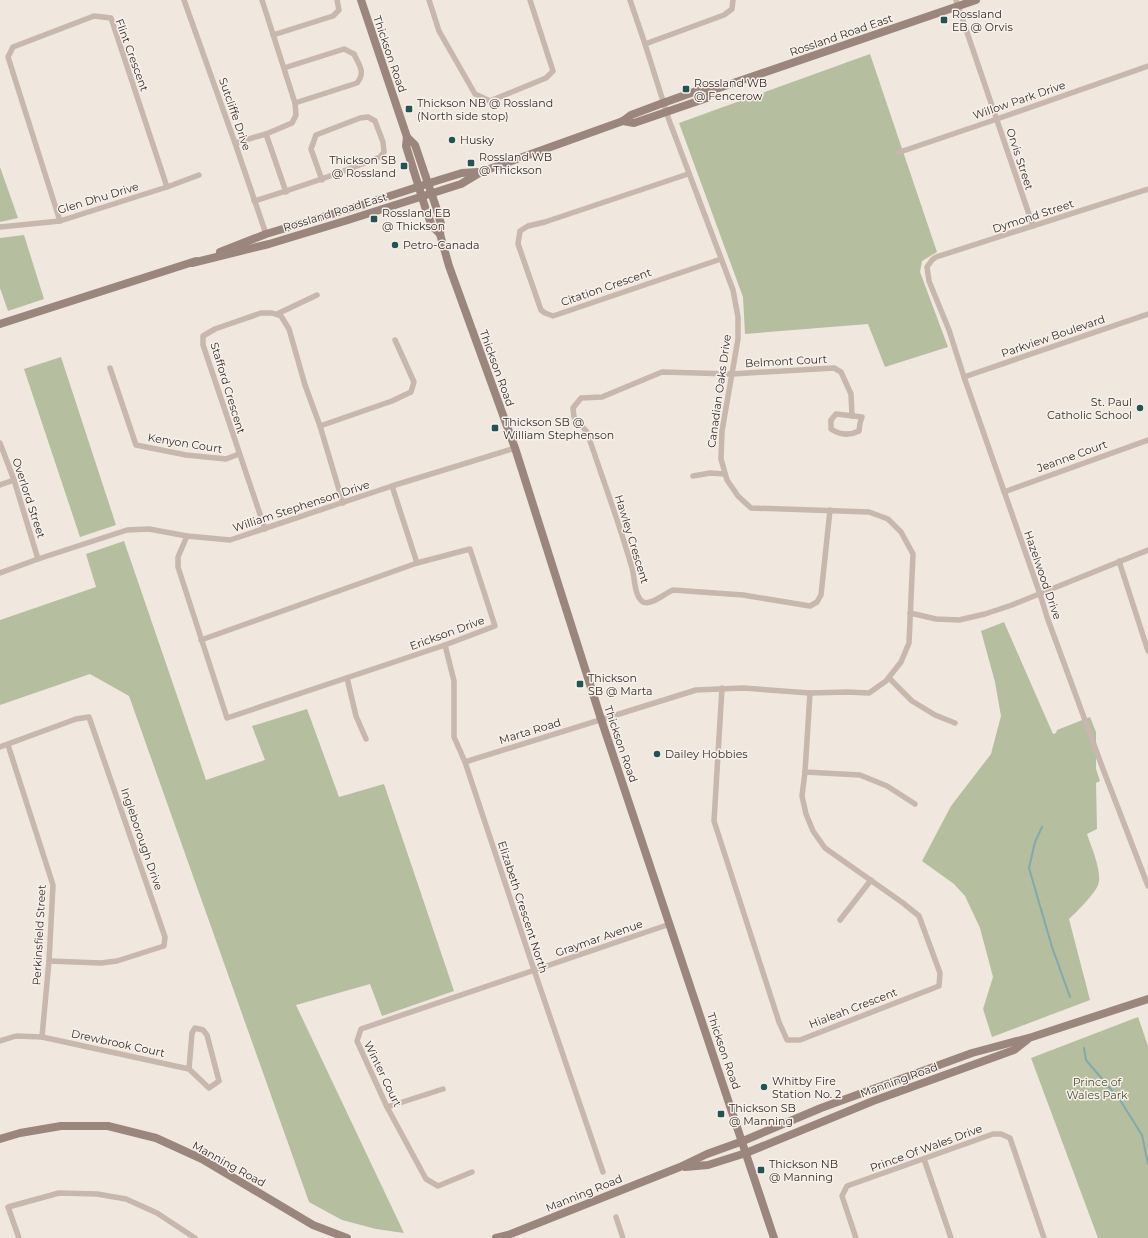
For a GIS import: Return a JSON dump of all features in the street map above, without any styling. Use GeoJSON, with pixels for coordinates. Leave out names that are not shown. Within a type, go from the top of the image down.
{"type":"FeatureCollection","features":[{"type":"Feature","properties":{"kind":"main road","name":"Thickson Road"},"geometry":{"type":"LineString","coordinates":[[361,0],[406,137],[406,146],[421,196],[432,226],[440,234]]}},
{"type":"Feature","properties":{"kind":"main road","name":"Rossland Road East"},"geometry":{"type":"LineString","coordinates":[[623,121],[634,123],[707,98],[713,90],[957,3],[976,0]]}},
{"type":"Feature","properties":{"kind":"main road","name":"Rossland Road East"},"geometry":{"type":"LineString","coordinates":[[192,262],[276,242],[461,184],[481,172],[623,121],[631,115],[663,103],[705,88],[713,90]]}},
{"type":"Feature","properties":{"kind":"main road","name":"Thickson Road"},"geometry":{"type":"LineString","coordinates":[[406,137],[415,145],[432,193],[441,224],[440,234],[449,266],[515,448],[601,719],[743,1141],[774,1238]]}},
{"type":"Feature","properties":{"kind":"main road","name":"Rossland Road East"},"geometry":{"type":"LineString","coordinates":[[0,324],[192,262],[266,234],[462,173],[481,172]]}},
{"type":"Feature","properties":{"kind":"main road","name":"Manning Road"},"geometry":{"type":"LineString","coordinates":[[496,1238],[508,1235],[680,1167],[707,1154],[743,1141],[821,1108],[972,1053],[1032,1037],[1148,999]]}},
{"type":"Feature","properties":{"kind":"main road","name":"Manning Road"},"geometry":{"type":"LineString","coordinates":[[680,1167],[708,1165],[746,1153],[873,1101],[1014,1050],[1032,1037]]}},
{"type":"Feature","properties":{"kind":"main road","name":"Manning Road"},"geometry":{"type":"LineString","coordinates":[[0,1139],[20,1133],[61,1126],[108,1126],[156,1138],[202,1159],[313,1225],[347,1238]]}},
{"type":"Feature","properties":{"kind":"street","name":"Sutcliffe Drive"},"geometry":{"type":"LineString","coordinates":[[184,0],[266,234]]}},
{"type":"Feature","properties":{"kind":"street"},"geometry":{"type":"LineString","coordinates":[[235,143],[266,134],[292,123],[296,115],[296,104],[263,0]]}},
{"type":"Feature","properties":{"kind":"street"},"geometry":{"type":"LineString","coordinates":[[273,35],[333,16],[339,10],[337,0]]}},
{"type":"Feature","properties":{"kind":"street"},"geometry":{"type":"LineString","coordinates":[[429,0],[439,31],[476,94],[490,101],[546,78],[553,71],[530,0]]}},
{"type":"Feature","properties":{"kind":"street","name":"Canadian Oaks Drive"},"geometry":{"type":"LineString","coordinates":[[601,719],[696,690],[743,688],[810,693],[868,693],[886,682],[901,662],[909,643],[913,554],[901,532],[888,519],[869,512],[750,508],[738,496],[727,480],[721,459],[722,431],[738,339],[738,318],[733,290],[688,174],[663,103],[630,0]]}},
{"type":"Feature","properties":{"kind":"street"},"geometry":{"type":"LineString","coordinates":[[645,44],[724,15],[732,9],[733,0]]}},
{"type":"Feature","properties":{"kind":"street","name":"Orvis Street"},"geometry":{"type":"LineString","coordinates":[[957,3],[1033,226]]}},
{"type":"Feature","properties":{"kind":"street","name":"Flint Crescent"},"geometry":{"type":"LineString","coordinates":[[60,221],[8,57],[13,47],[94,16],[111,18],[168,187]]}},
{"type":"Feature","properties":{"kind":"street"},"geometry":{"type":"LineString","coordinates":[[284,68],[344,49],[354,54],[361,70],[361,77],[357,83],[296,104]]}},
{"type":"Feature","properties":{"kind":"street","name":"Willow Park Drive"},"geometry":{"type":"LineString","coordinates":[[897,153],[1148,66]]}},
{"type":"Feature","properties":{"kind":"street"},"geometry":{"type":"LineString","coordinates":[[254,201],[322,180],[380,157],[384,152],[383,142],[375,121],[368,118],[360,118],[316,135],[311,149],[322,180]]}},
{"type":"Feature","properties":{"kind":"street"},"geometry":{"type":"LineString","coordinates":[[266,134],[286,192]]}},
{"type":"Feature","properties":{"kind":"street","name":"Glen Dhu Drive"},"geometry":{"type":"LineString","coordinates":[[0,227],[60,221],[168,187],[199,174]]}},
{"type":"Feature","properties":{"kind":"street","name":"Citation Crescent"},"geometry":{"type":"LineString","coordinates":[[688,174],[545,222],[528,226],[520,230],[518,244],[541,310],[553,316],[721,259]]}},
{"type":"Feature","properties":{"kind":"street","name":"Dymond Street"},"geometry":{"type":"LineString","coordinates":[[927,267],[936,257],[1148,189]]}},
{"type":"Feature","properties":{"kind":"street","name":"Hazelwood Drive"},"geometry":{"type":"LineString","coordinates":[[927,267],[929,281],[949,330],[1047,616],[1148,886]]}},
{"type":"Feature","properties":{"kind":"street"},"geometry":{"type":"LineString","coordinates":[[317,295],[277,314],[281,316],[288,329],[344,503]]}},
{"type":"Feature","properties":{"kind":"street","name":"Stafford Crescent"},"geometry":{"type":"LineString","coordinates":[[265,529],[202,345],[203,336],[215,329],[261,313],[277,314]]}},
{"type":"Feature","properties":{"kind":"street","name":"Parkview Boulevard"},"geometry":{"type":"LineString","coordinates":[[964,377],[1148,314]]}},
{"type":"Feature","properties":{"kind":"street"},"geometry":{"type":"LineString","coordinates":[[320,426],[392,401],[411,392],[414,382],[395,340]]}},
{"type":"Feature","properties":{"kind":"street","name":"Kenyon Court"},"geometry":{"type":"LineString","coordinates":[[110,368],[136,445],[186,455],[226,459],[239,454]]}},
{"type":"Feature","properties":{"kind":"street","name":"Belmont Court"},"geometry":{"type":"LineString","coordinates":[[732,374],[834,368],[841,372],[851,394],[852,416]]}},
{"type":"Feature","properties":{"kind":"street","name":"Hawley Crescent"},"geometry":{"type":"LineString","coordinates":[[732,374],[662,372],[602,397],[581,398],[573,408],[574,417],[587,432],[633,569],[640,598],[645,603],[650,603],[672,590],[743,595],[810,606],[817,602],[821,595],[830,510]]}},
{"type":"Feature","properties":{"kind":"street"},"geometry":{"type":"LineString","coordinates":[[836,414],[852,416],[862,417],[859,431],[852,434],[837,434],[831,429],[831,420],[836,414]]}},
{"type":"Feature","properties":{"kind":"street","name":"Jeanne Court"},"geometry":{"type":"LineString","coordinates":[[1004,492],[1148,440]]}},
{"type":"Feature","properties":{"kind":"street","name":"Overlord Street"},"geometry":{"type":"LineString","coordinates":[[0,443],[14,480],[38,559]]}},
{"type":"Feature","properties":{"kind":"street","name":"William Stephenson Drive"},"geometry":{"type":"LineString","coordinates":[[0,573],[127,530],[149,530],[187,536],[230,540],[392,486],[515,448]]}},
{"type":"Feature","properties":{"kind":"street"},"geometry":{"type":"LineString","coordinates":[[693,476],[710,473],[725,474]]}},
{"type":"Feature","properties":{"kind":"street"},"geometry":{"type":"LineString","coordinates":[[0,485],[14,480]]}},
{"type":"Feature","properties":{"kind":"street"},"geometry":{"type":"LineString","coordinates":[[392,486],[418,563]]}},
{"type":"Feature","properties":{"kind":"street","name":"Erickson Drive"},"geometry":{"type":"LineString","coordinates":[[187,536],[178,557],[178,567],[201,640],[227,718],[446,645],[495,626],[470,549],[418,563],[201,640]]}},
{"type":"Feature","properties":{"kind":"street"},"geometry":{"type":"LineString","coordinates":[[910,613],[936,619],[959,620],[1012,605],[1148,550]]}},
{"type":"Feature","properties":{"kind":"street"},"geometry":{"type":"LineString","coordinates":[[1119,561],[1146,637],[1148,651]]}},
{"type":"Feature","properties":{"kind":"street","name":"Elizabeth Crescent North"},"geometry":{"type":"LineString","coordinates":[[446,645],[454,681],[454,737],[465,762],[603,1172]]}},
{"type":"Feature","properties":{"kind":"street"},"geometry":{"type":"LineString","coordinates":[[347,678],[356,716],[366,739]]}},
{"type":"Feature","properties":{"kind":"street"},"geometry":{"type":"LineString","coordinates":[[889,678],[912,701],[935,715],[955,723]]}},
{"type":"Feature","properties":{"kind":"street","name":"Hialeah Crescent"},"geometry":{"type":"LineString","coordinates":[[722,688],[714,821],[779,1022],[787,1040],[800,1040],[939,986],[940,973],[919,916],[825,848],[813,831],[806,814],[802,796],[810,693]]}},
{"type":"Feature","properties":{"kind":"street","name":"Ingleborough Drive"},"geometry":{"type":"LineString","coordinates":[[0,747],[76,720],[89,717],[164,937],[164,946],[117,961],[101,963],[49,961]]}},
{"type":"Feature","properties":{"kind":"street","name":"Marta Road"},"geometry":{"type":"LineString","coordinates":[[465,762],[601,719]]}},
{"type":"Feature","properties":{"kind":"street","name":"Perkinsfield Street"},"geometry":{"type":"LineString","coordinates":[[8,745],[53,885],[49,961],[42,1037]]}},
{"type":"Feature","properties":{"kind":"street"},"geometry":{"type":"LineString","coordinates":[[805,772],[860,776],[887,786],[915,804]]}},
{"type":"Feature","properties":{"kind":"street"},"geometry":{"type":"LineString","coordinates":[[840,920],[871,880]]}},
{"type":"Feature","properties":{"kind":"street","name":"Graymar Avenue"},"geometry":{"type":"LineString","coordinates":[[534,970],[670,924]]}},
{"type":"Feature","properties":{"kind":"street","name":"Winter Court"},"geometry":{"type":"LineString","coordinates":[[472,1172],[438,1186],[426,1179],[356,1041],[361,1029],[534,970]]}},
{"type":"Feature","properties":{"kind":"street"},"geometry":{"type":"LineString","coordinates":[[195,1028],[203,1030],[207,1035],[219,1081],[209,1088],[189,1069],[192,1033],[195,1028]]}},
{"type":"Feature","properties":{"kind":"street","name":"Drewbrook Court"},"geometry":{"type":"LineString","coordinates":[[0,1041],[16,1036],[42,1037],[189,1069]]}},
{"type":"Feature","properties":{"kind":"street"},"geometry":{"type":"LineString","coordinates":[[388,1106],[443,1089]]}},
{"type":"Feature","properties":{"kind":"street","name":"Prince Of Wales Drive"},"geometry":{"type":"LineString","coordinates":[[856,1238],[842,1196],[847,1186],[993,1134],[1001,1134],[1010,1138],[1044,1238]]}},
{"type":"Feature","properties":{"kind":"street"},"geometry":{"type":"LineString","coordinates":[[924,1159],[951,1238]]}},
{"type":"Feature","properties":{"kind":"street"},"geometry":{"type":"LineString","coordinates":[[19,1238],[8,1207],[59,1193],[97,1194],[126,1199],[157,1213],[195,1238]]}},
{"type":"Feature","properties":{"kind":"street"},"geometry":{"type":"LineString","coordinates":[[616,1217],[623,1238]]}},
{"type":"Feature","properties":{"kind":"green space"},"geometry":{"type":"Polygon","coordinates":[[[870,54],[937,252],[922,261],[920,272],[948,347],[885,367],[868,324],[745,334],[743,297],[679,123],[870,54]]]}},
{"type":"Feature","properties":{"kind":"green space"},"geometry":{"type":"Polygon","coordinates":[[[0,167],[18,218],[0,222],[0,167]]]}},
{"type":"Feature","properties":{"kind":"green space"},"geometry":{"type":"Polygon","coordinates":[[[24,235],[44,299],[8,311],[0,288],[0,238],[24,235]]]}},
{"type":"Feature","properties":{"kind":"green space"},"geometry":{"type":"Polygon","coordinates":[[[61,357],[116,525],[80,537],[24,369],[61,357]]]}},
{"type":"Feature","properties":{"kind":"green space"},"geometry":{"type":"Polygon","coordinates":[[[124,541],[206,780],[265,760],[252,726],[307,709],[339,797],[384,784],[454,991],[382,1016],[370,984],[296,1005],[404,1233],[376,1229],[342,1220],[309,1202],[129,696],[90,674],[0,705],[0,620],[96,587],[86,554],[124,541]]]}},
{"type":"Feature","properties":{"kind":"green space"},"geometry":{"type":"Polygon","coordinates":[[[1004,622],[1053,734],[1056,733],[1057,730],[1090,717],[1096,732],[1096,769],[1100,781],[1096,783],[1097,829],[1087,834],[1098,867],[1099,880],[1094,892],[1069,919],[1090,1000],[992,1037],[983,1009],[993,977],[980,928],[965,896],[954,884],[922,861],[951,806],[991,754],[1001,716],[995,682],[981,631],[1004,622]]]}},
{"type":"Feature","properties":{"kind":"green space","name":"Prince of Wales Park"},"geometry":{"type":"Polygon","coordinates":[[[1138,1017],[1148,1046],[1148,1238],[1098,1238],[1031,1058],[1138,1017]]]}},
{"type":"Feature","properties":{"kind":"waterway"},"geometry":{"type":"LineString","coordinates":[[1042,827],[1035,842],[1029,868],[1052,947],[1070,997]]}},
{"type":"Feature","properties":{"kind":"waterway"},"geometry":{"type":"LineString","coordinates":[[1084,1048],[1086,1060],[1120,1100],[1142,1135],[1148,1164]]}},
{"type":"Feature","properties":{"kind":"place","name":"Rossland EB @ Orvis"},"geometry":{"type":"Point","coordinates":[944,20]}},
{"type":"Feature","properties":{"kind":"place","name":"Rossland WB @ Fencerow"},"geometry":{"type":"Point","coordinates":[686,89]}},
{"type":"Feature","properties":{"kind":"place","name":"Thickson NB @ Rossland (North side stop)"},"geometry":{"type":"Point","coordinates":[409,109]}},
{"type":"Feature","properties":{"kind":"place","name":"Husky"},"geometry":{"type":"Point","coordinates":[452,140]}},
{"type":"Feature","properties":{"kind":"place","name":"Rossland WB @ Thickson"},"geometry":{"type":"Point","coordinates":[471,163]}},
{"type":"Feature","properties":{"kind":"place","name":"Thickson SB @ Rossland"},"geometry":{"type":"Point","coordinates":[404,166]}},
{"type":"Feature","properties":{"kind":"place","name":"Rossland EB @ Thickson"},"geometry":{"type":"Point","coordinates":[374,219]}},
{"type":"Feature","properties":{"kind":"place","name":"Petro-Canada"},"geometry":{"type":"Point","coordinates":[395,245]}},
{"type":"Feature","properties":{"kind":"place","name":"St. Paul Catholic School"},"geometry":{"type":"Point","coordinates":[1140,408]}},
{"type":"Feature","properties":{"kind":"place","name":"Thickson SB @ William Stephenson"},"geometry":{"type":"Point","coordinates":[495,428]}},
{"type":"Feature","properties":{"kind":"place","name":"Thickson SB @ Marta"},"geometry":{"type":"Point","coordinates":[580,684]}},
{"type":"Feature","properties":{"kind":"place","name":"Dailey Hobbies"},"geometry":{"type":"Point","coordinates":[657,754]}},
{"type":"Feature","properties":{"kind":"place","name":"Whitby Fire Station No. 2"},"geometry":{"type":"Point","coordinates":[764,1087]}},
{"type":"Feature","properties":{"kind":"place","name":"Thickson SB @ Manning"},"geometry":{"type":"Point","coordinates":[721,1114]}},
{"type":"Feature","properties":{"kind":"place","name":"Thickson NB @ Manning"},"geometry":{"type":"Point","coordinates":[761,1170]}}]}
